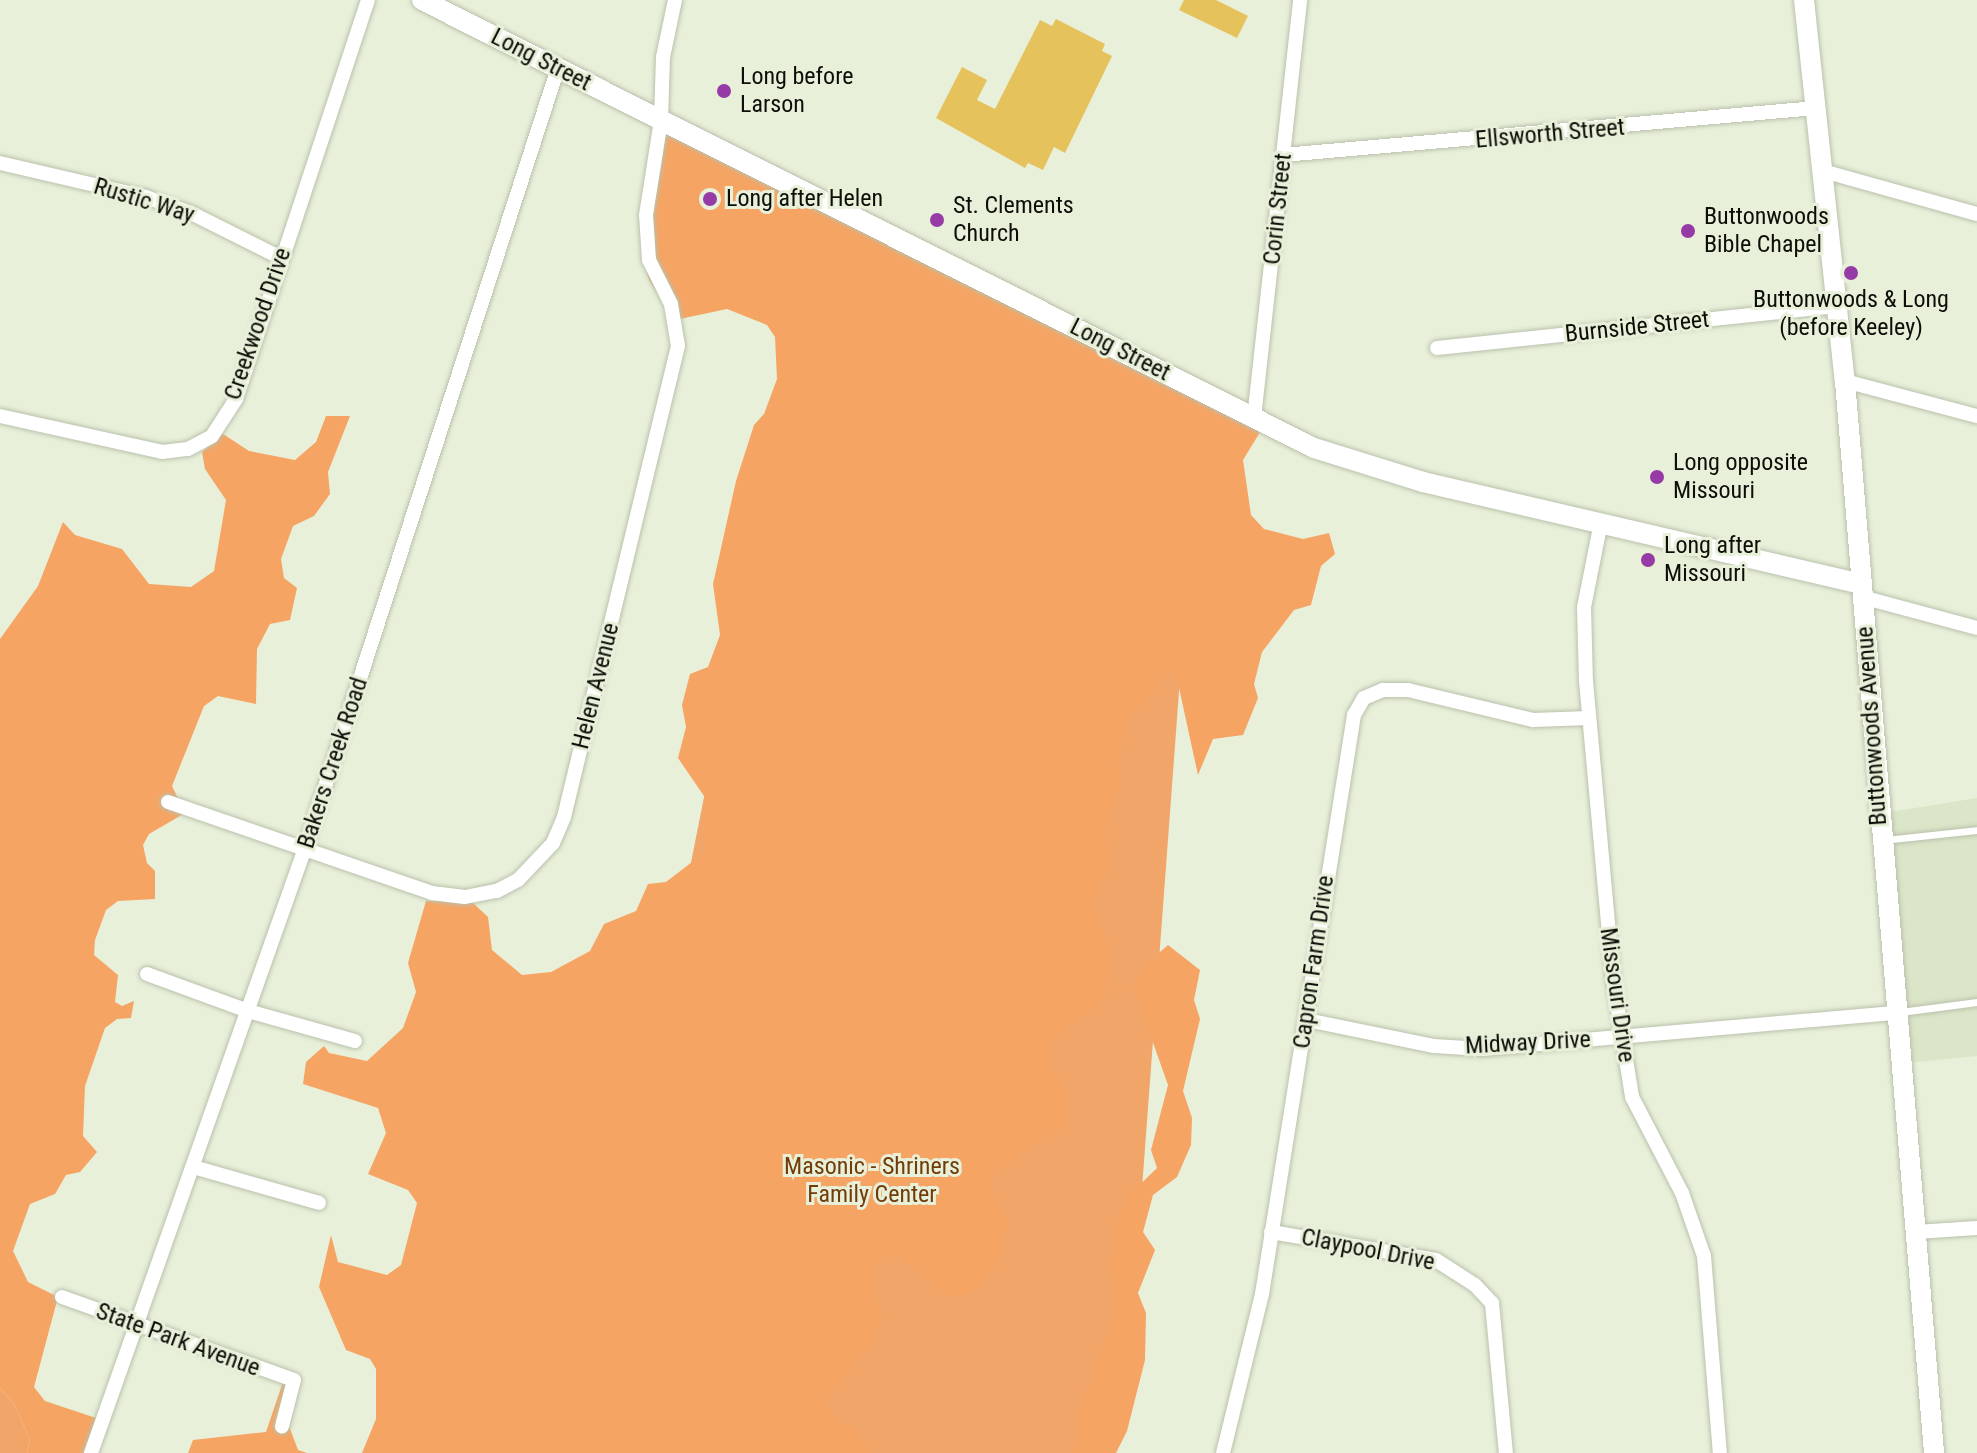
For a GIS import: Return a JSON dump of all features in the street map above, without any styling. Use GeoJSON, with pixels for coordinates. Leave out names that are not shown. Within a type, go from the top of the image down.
{"type":"FeatureCollection","features":[{"type":"Feature","properties":{"kind":"street","name":"Creekwood Drive"},"geometry":{"type":"LineString","coordinates":[[0,416],[162,452],[188,449],[212,436],[236,399],[368,0]]}},
{"type":"Feature","properties":{"kind":"street","name":"Long Street"},"geometry":{"type":"LineString","coordinates":[[422,0],[1314,448],[1423,482],[1601,522],[1862,590]]}},
{"type":"Feature","properties":{"kind":"street","name":"Helen Avenue"},"geometry":{"type":"LineString","coordinates":[[168,802],[432,893],[465,897],[497,891],[518,880],[553,843],[564,817],[678,346],[671,304],[649,260],[646,215],[661,120],[663,57],[675,0]]}},
{"type":"Feature","properties":{"kind":"street","name":"Corin Street"},"geometry":{"type":"LineString","coordinates":[[1254,418],[1300,0]]}},
{"type":"Feature","properties":{"kind":"street","name":"Buttonwoods Avenue"},"geometry":{"type":"LineString","coordinates":[[1804,0],[1845,381],[1880,840],[1934,1453]]}},
{"type":"Feature","properties":{"kind":"street","name":"Bakers Creek Road"},"geometry":{"type":"LineString","coordinates":[[91,1453],[305,848],[558,68]]}},
{"type":"Feature","properties":{"kind":"street","name":"Ellsworth Street"},"geometry":{"type":"LineString","coordinates":[[1283,155],[1816,108]]}},
{"type":"Feature","properties":{"kind":"street","name":"Rustic Way"},"geometry":{"type":"LineString","coordinates":[[0,163],[146,197],[191,213],[281,258]]}},
{"type":"Feature","properties":{"kind":"street"},"geometry":{"type":"LineString","coordinates":[[1823,171],[1977,214]]}},
{"type":"Feature","properties":{"kind":"street","name":"Burnside Street"},"geometry":{"type":"LineString","coordinates":[[1437,348],[1837,306]]}},
{"type":"Feature","properties":{"kind":"street"},"geometry":{"type":"LineString","coordinates":[[1845,381],[1977,416]]}},
{"type":"Feature","properties":{"kind":"street","name":"Missouri Drive"},"geometry":{"type":"LineString","coordinates":[[1601,522],[1584,607],[1589,718],[1621,1037],[1632,1097],[1682,1193],[1704,1256],[1720,1453]]}},
{"type":"Feature","properties":{"kind":"street"},"geometry":{"type":"LineString","coordinates":[[1862,590],[1977,628]]}},
{"type":"Feature","properties":{"kind":"street","name":"Capron Farm Drive"},"geometry":{"type":"LineString","coordinates":[[1223,1453],[1271,1232],[1307,1020],[1345,750],[1354,715],[1364,698],[1383,690],[1408,690],[1533,720],[1589,718]]}},
{"type":"Feature","properties":{"kind":"street"},"geometry":{"type":"LineString","coordinates":[[147,974],[248,1011],[355,1041]]}},
{"type":"Feature","properties":{"kind":"street","name":"Midway Drive"},"geometry":{"type":"LineString","coordinates":[[1307,1020],[1434,1046],[1482,1049],[1896,1013]]}},
{"type":"Feature","properties":{"kind":"street"},"geometry":{"type":"LineString","coordinates":[[193,1167],[319,1203]]}},
{"type":"Feature","properties":{"kind":"street"},"geometry":{"type":"LineString","coordinates":[[1916,1232],[1977,1228]]}},
{"type":"Feature","properties":{"kind":"street","name":"Claypool Drive"},"geometry":{"type":"LineString","coordinates":[[1271,1232],[1436,1260],[1475,1285],[1492,1303],[1506,1453]]}},
{"type":"Feature","properties":{"kind":"street","name":"State Park Avenue"},"geometry":{"type":"LineString","coordinates":[[62,1297],[136,1327],[294,1380],[282,1426]]}},
{"type":"Feature","properties":{"kind":"lane"},"geometry":{"type":"LineString","coordinates":[[1880,840],[1977,830]]}},
{"type":"Feature","properties":{"kind":"lane"},"geometry":{"type":"LineString","coordinates":[[1896,1013],[1977,1002]]}},
{"type":"Feature","properties":{"kind":"shaded area"},"geometry":{"type":"Polygon","coordinates":[[[1977,798],[1977,1056],[1905,1063],[1884,813],[1977,798]]]}},
{"type":"Feature","properties":{"kind":"green space","name":"Masonic - Shriners Family Center"},"geometry":{"type":"Polygon","coordinates":[[[662,123],[1265,424],[1243,460],[1251,515],[1264,529],[1303,539],[1329,533],[1335,554],[1321,566],[1311,605],[1294,610],[1262,652],[1254,684],[1258,698],[1243,735],[1213,739],[1198,775],[1176,674],[1167,674],[1127,722],[1117,760],[1120,782],[1105,828],[1109,864],[1093,903],[1110,955],[1104,999],[1051,1041],[1052,1066],[1070,1104],[1064,1125],[992,1174],[990,1191],[1008,1223],[998,1260],[982,1285],[963,1296],[948,1296],[900,1256],[886,1256],[876,1263],[872,1277],[881,1317],[875,1339],[830,1393],[827,1407],[835,1419],[859,1432],[869,1453],[362,1453],[376,1419],[376,1369],[370,1359],[346,1350],[319,1287],[331,1235],[338,1262],[387,1275],[401,1265],[417,1203],[408,1190],[368,1174],[386,1133],[378,1108],[303,1084],[306,1062],[324,1046],[329,1053],[367,1061],[403,1028],[416,992],[408,963],[426,901],[472,902],[488,917],[492,950],[522,975],[551,972],[590,951],[604,924],[636,911],[648,884],[666,882],[705,852],[704,796],[678,758],[686,727],[682,705],[690,674],[708,667],[720,635],[713,584],[736,481],[754,425],[764,414],[777,379],[775,337],[767,325],[727,309],[675,320],[649,280],[644,261],[662,123]]]}},
{"type":"Feature","properties":{"kind":"green space","name":"Masonic - Shriners Family Center"},"geometry":{"type":"Polygon","coordinates":[[[820,215],[1200,410],[1129,1363],[1097,1453],[421,1453],[666,988],[820,215]]]}},
{"type":"Feature","properties":{"kind":"green space"},"geometry":{"type":"Polygon","coordinates":[[[326,416],[350,416],[328,472],[330,494],[314,516],[293,526],[281,559],[284,578],[297,588],[290,620],[270,624],[257,649],[256,704],[218,696],[204,706],[172,786],[185,813],[149,834],[143,845],[147,863],[155,871],[155,899],[118,901],[106,910],[95,940],[94,955],[118,975],[115,1002],[122,1006],[134,1001],[131,1018],[117,1019],[105,1028],[85,1086],[83,1136],[97,1152],[80,1172],[66,1175],[55,1194],[30,1204],[13,1251],[28,1282],[58,1297],[34,1387],[45,1401],[105,1421],[97,1453],[27,1453],[30,1439],[14,1404],[0,1388],[0,639],[38,586],[63,522],[75,535],[122,549],[149,584],[191,587],[214,571],[226,500],[205,469],[202,452],[223,434],[249,451],[295,460],[316,442],[326,416]]]}},
{"type":"Feature","properties":{"kind":"green space"},"geometry":{"type":"Polygon","coordinates":[[[1168,945],[1200,970],[1194,1000],[1200,1019],[1183,1091],[1192,1118],[1191,1145],[1177,1177],[1153,1195],[1143,1232],[1155,1250],[1138,1293],[1146,1313],[1145,1360],[1127,1431],[1116,1453],[1073,1453],[1082,1405],[1116,1310],[1112,1265],[1116,1229],[1128,1196],[1157,1168],[1151,1150],[1168,1085],[1134,989],[1142,968],[1168,945]]]}},
{"type":"Feature","properties":{"kind":"green space"},"geometry":{"type":"Polygon","coordinates":[[[283,1382],[300,1385],[289,1426],[298,1450],[307,1453],[188,1453],[193,1440],[266,1432],[283,1382]]]}},
{"type":"Feature","properties":{"kind":"green space"},"geometry":{"type":"Polygon","coordinates":[[[0,1388],[14,1404],[30,1439],[27,1453],[0,1453],[0,1388]]]}},
{"type":"Feature","properties":{"kind":"building"},"geometry":{"type":"Polygon","coordinates":[[[1184,0],[1216,0],[1248,16],[1237,38],[1179,10],[1184,0]]]}},
{"type":"Feature","properties":{"kind":"building"},"geometry":{"type":"Polygon","coordinates":[[[1056,19],[1105,44],[1102,51],[1112,56],[1065,153],[1054,147],[1043,170],[1028,163],[1025,168],[936,118],[962,67],[987,80],[977,100],[995,109],[1040,20],[1052,26],[1056,19]]]}},
{"type":"Feature","properties":{"kind":"place","name":"Long before Larson"},"geometry":{"type":"Point","coordinates":[724,91]}},
{"type":"Feature","properties":{"kind":"place","name":"Long after Helen"},"geometry":{"type":"Point","coordinates":[710,199]}},
{"type":"Feature","properties":{"kind":"place","name":"St. Clements Church"},"geometry":{"type":"Point","coordinates":[937,220]}},
{"type":"Feature","properties":{"kind":"place","name":"Buttonwoods Bible Chapel"},"geometry":{"type":"Point","coordinates":[1688,231]}},
{"type":"Feature","properties":{"kind":"place","name":"Buttonwoods & Long (before Keeley)"},"geometry":{"type":"Point","coordinates":[1851,273]}},
{"type":"Feature","properties":{"kind":"place","name":"Long opposite Missouri"},"geometry":{"type":"Point","coordinates":[1657,477]}},
{"type":"Feature","properties":{"kind":"place","name":"Long after Missouri"},"geometry":{"type":"Point","coordinates":[1648,560]}}]}
